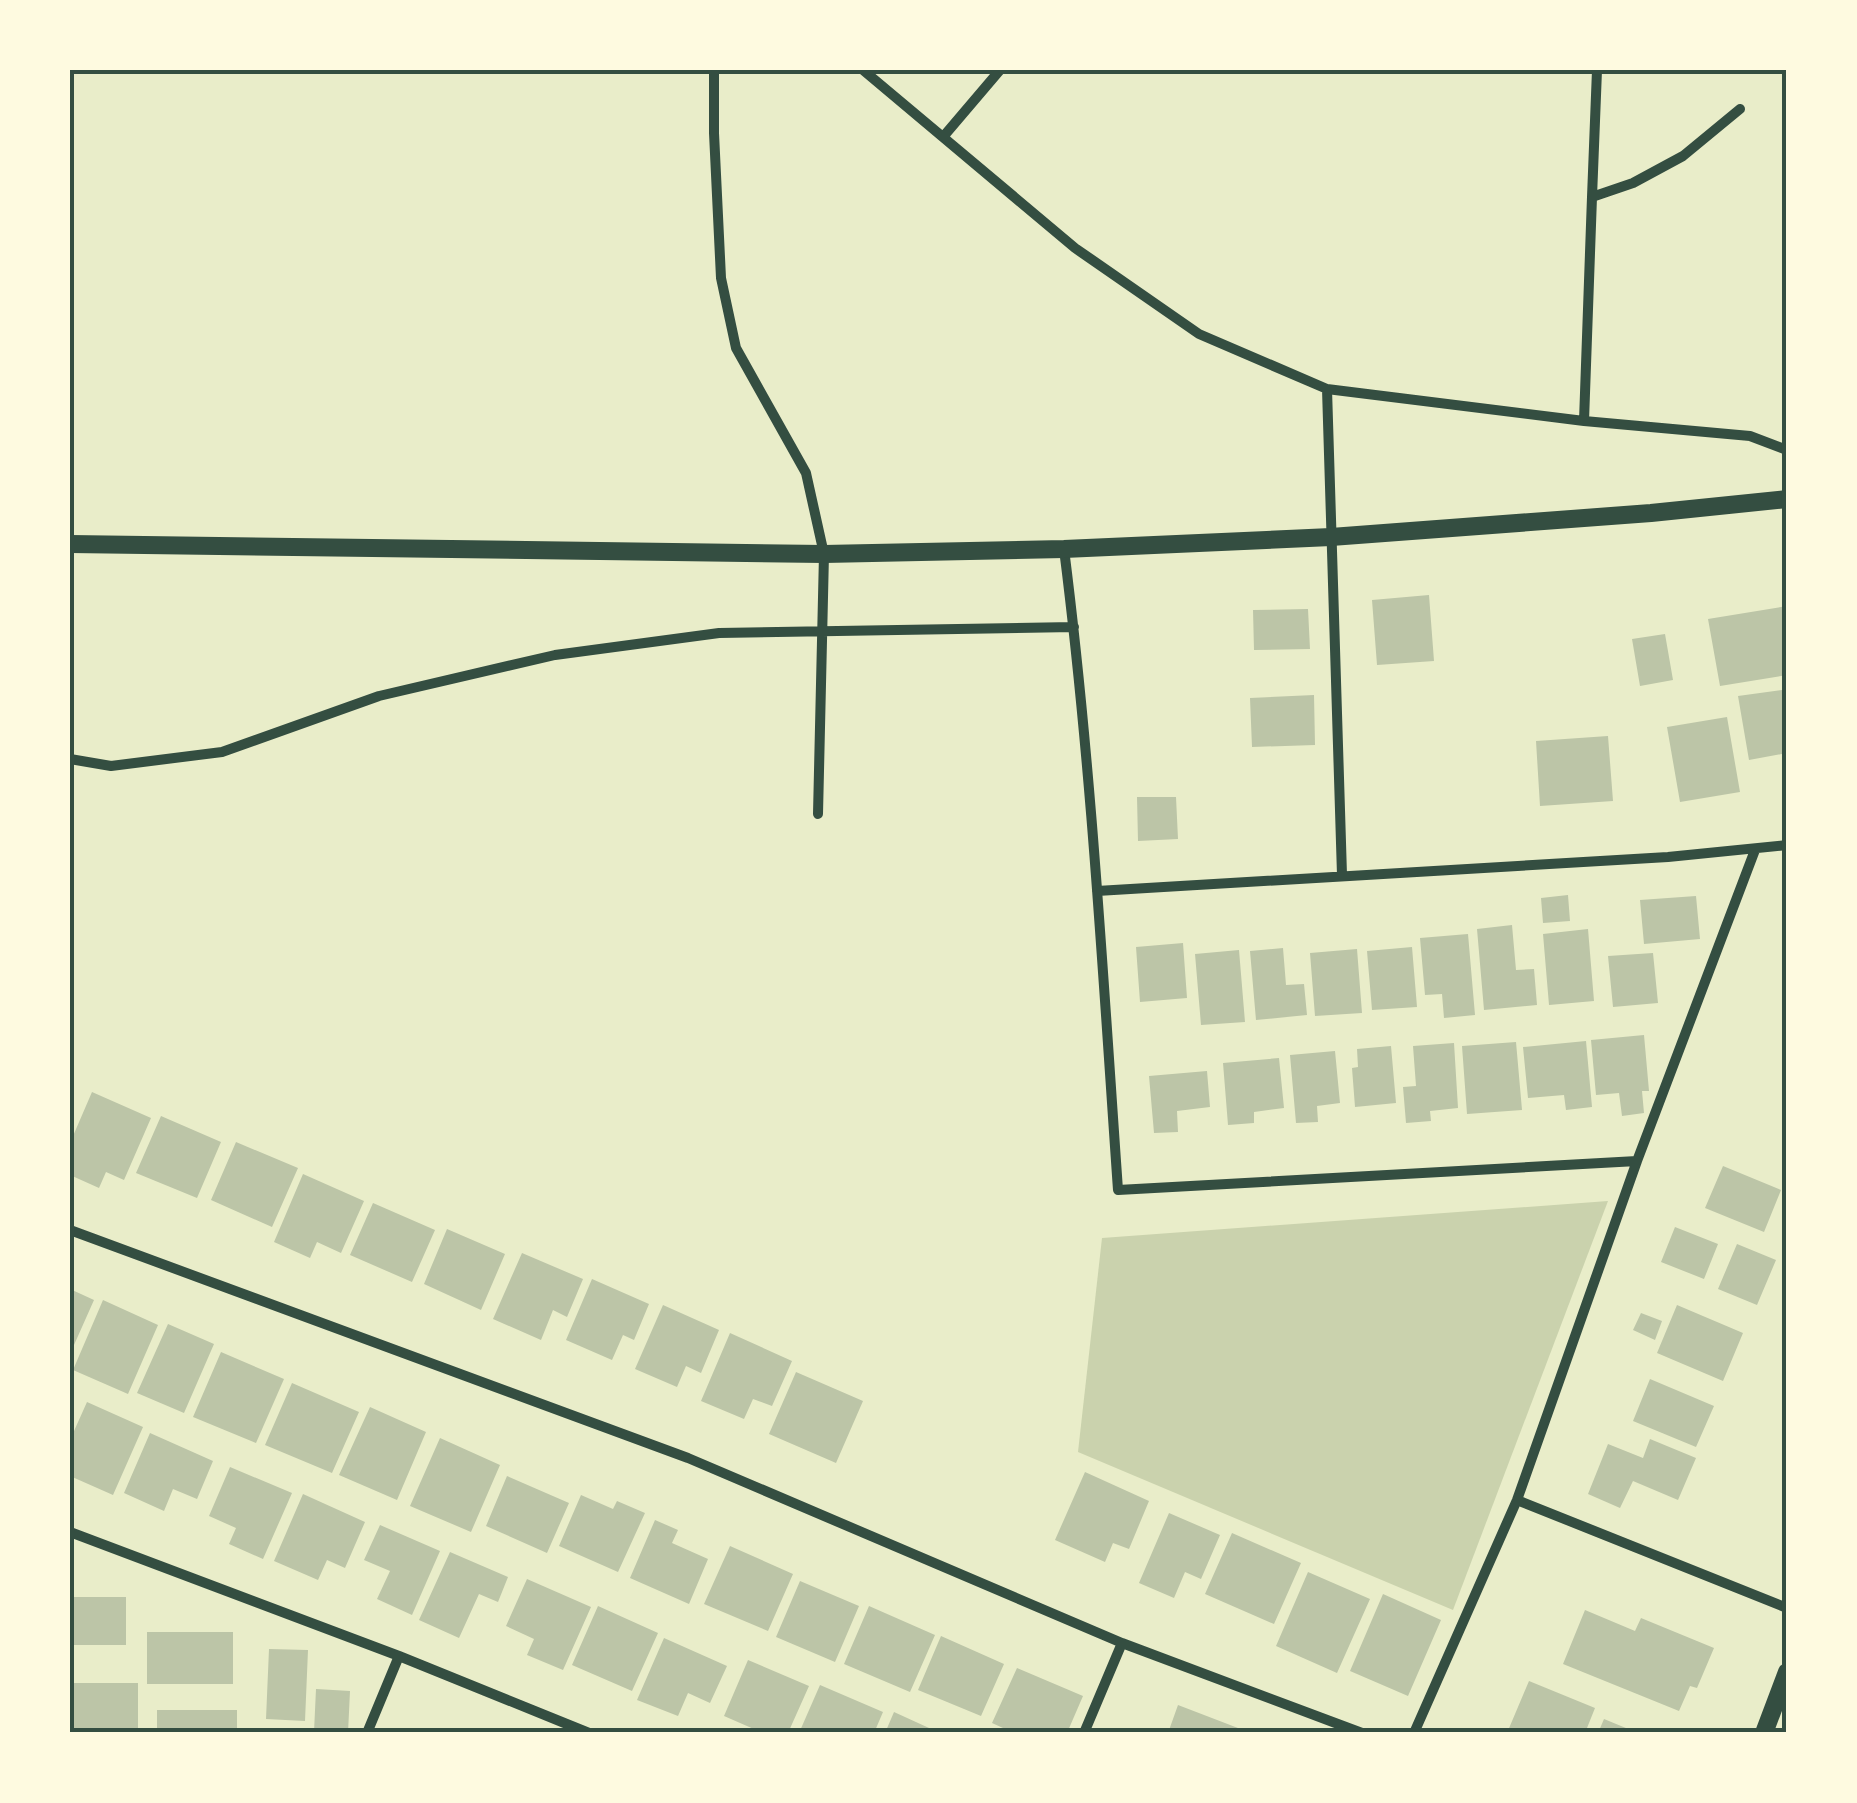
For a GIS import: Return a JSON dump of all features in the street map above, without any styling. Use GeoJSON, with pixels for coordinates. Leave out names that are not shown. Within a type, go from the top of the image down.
{"type":"FeatureCollection","features":[{"type":"Feature","properties":{"kind":"street"},"geometry":{"type":"LineString","coordinates":[[714,70],[722,278],[736,348],[806,473],[824,554],[818,814]]}},
{"type":"Feature","properties":{"kind":"street"},"geometry":{"type":"LineString","coordinates":[[863,70],[1075,248],[1199,334],[1327,389],[1750,436],[1787,450]]}},
{"type":"Feature","properties":{"kind":"street"},"geometry":{"type":"LineString","coordinates":[[943,137],[1000,70]]}},
{"type":"Feature","properties":{"kind":"street"},"geometry":{"type":"LineString","coordinates":[[1584,420],[1596,70]]}},
{"type":"Feature","properties":{"kind":"street"},"geometry":{"type":"LineString","coordinates":[[1592,198],[1633,183],[1683,156],[1740,109]]}},
{"type":"Feature","properties":{"kind":"street"},"geometry":{"type":"LineString","coordinates":[[1327,389],[1342,875]]}},
{"type":"Feature","properties":{"kind":"street"},"geometry":{"type":"LineString","coordinates":[[70,544],[824,554],[1064,549],[1331,537],[1650,513],[1787,498]]}},
{"type":"Feature","properties":{"kind":"street"},"geometry":{"type":"LineString","coordinates":[[1064,549],[1097,891],[1118,1190],[1638,1161]]}},
{"type":"Feature","properties":{"kind":"street"},"geometry":{"type":"LineString","coordinates":[[70,758],[111,766],[222,752],[379,696],[555,655],[720,633],[1074,627]]}},
{"type":"Feature","properties":{"kind":"street"},"geometry":{"type":"LineString","coordinates":[[1097,891],[1787,845]]}},
{"type":"Feature","properties":{"kind":"street"},"geometry":{"type":"LineString","coordinates":[[1414,1733],[1517,1500],[1755,850]]}},
{"type":"Feature","properties":{"kind":"street"},"geometry":{"type":"LineString","coordinates":[[70,1230],[688,1458],[1122,1643],[1362,1733]]}},
{"type":"Feature","properties":{"kind":"street"},"geometry":{"type":"LineString","coordinates":[[1517,1500],[1787,1608]]}},
{"type":"Feature","properties":{"kind":"street"},"geometry":{"type":"LineString","coordinates":[[70,1532],[399,1656],[589,1733]]}},
{"type":"Feature","properties":{"kind":"street"},"geometry":{"type":"LineString","coordinates":[[1084,1733],[1122,1643]]}},
{"type":"Feature","properties":{"kind":"street"},"geometry":{"type":"LineString","coordinates":[[367,1733],[399,1656]]}},
{"type":"Feature","properties":{"kind":"street"},"geometry":{"type":"LineString","coordinates":[[1764,1733],[1787,1672]]}},
{"type":"Feature","properties":{"kind":"green space"},"geometry":{"type":"Polygon","coordinates":[[[1608,1201],[1453,1610],[1078,1452],[1102,1238],[1608,1201]]]}},
{"type":"Feature","properties":{"kind":"building"},"geometry":{"type":"Polygon","coordinates":[[[1429,595],[1434,661],[1377,665],[1372,600],[1429,595]]]}},
{"type":"Feature","properties":{"kind":"building"},"geometry":{"type":"Polygon","coordinates":[[[1787,606],[1787,675],[1720,686],[1708,619],[1787,606]]]}},
{"type":"Feature","properties":{"kind":"building"},"geometry":{"type":"Polygon","coordinates":[[[1308,609],[1310,649],[1254,650],[1253,610],[1308,609]]]}},
{"type":"Feature","properties":{"kind":"building"},"geometry":{"type":"Polygon","coordinates":[[[1665,634],[1673,680],[1640,686],[1632,639],[1665,634]]]}},
{"type":"Feature","properties":{"kind":"building"},"geometry":{"type":"Polygon","coordinates":[[[1782,690],[1787,753],[1749,760],[1738,696],[1782,690]]]}},
{"type":"Feature","properties":{"kind":"building"},"geometry":{"type":"Polygon","coordinates":[[[1314,695],[1315,745],[1252,747],[1250,698],[1314,695]]]}},
{"type":"Feature","properties":{"kind":"building"},"geometry":{"type":"Polygon","coordinates":[[[1727,717],[1740,792],[1680,802],[1667,727],[1727,717]]]}},
{"type":"Feature","properties":{"kind":"building"},"geometry":{"type":"Polygon","coordinates":[[[1608,736],[1613,801],[1540,806],[1536,741],[1608,736]]]}},
{"type":"Feature","properties":{"kind":"building"},"geometry":{"type":"Polygon","coordinates":[[[1137,797],[1176,797],[1178,839],[1138,841],[1137,797]]]}},
{"type":"Feature","properties":{"kind":"building"},"geometry":{"type":"Polygon","coordinates":[[[1568,895],[1570,921],[1543,923],[1541,898],[1568,895]]]}},
{"type":"Feature","properties":{"kind":"building"},"geometry":{"type":"Polygon","coordinates":[[[1696,896],[1700,939],[1644,944],[1640,900],[1696,896]]]}},
{"type":"Feature","properties":{"kind":"building"},"geometry":{"type":"Polygon","coordinates":[[[1512,925],[1516,970],[1534,969],[1537,1005],[1484,1010],[1477,929],[1512,925]]]}},
{"type":"Feature","properties":{"kind":"building"},"geometry":{"type":"Polygon","coordinates":[[[1588,929],[1594,1001],[1549,1005],[1543,934],[1588,929]]]}},
{"type":"Feature","properties":{"kind":"building"},"geometry":{"type":"Polygon","coordinates":[[[1468,934],[1475,1015],[1444,1018],[1442,994],[1425,995],[1420,938],[1468,934]]]}},
{"type":"Feature","properties":{"kind":"building"},"geometry":{"type":"Polygon","coordinates":[[[1183,943],[1187,998],[1140,1002],[1136,947],[1183,943]]]}},
{"type":"Feature","properties":{"kind":"building"},"geometry":{"type":"Polygon","coordinates":[[[1412,947],[1417,1007],[1372,1010],[1367,951],[1412,947]]]}},
{"type":"Feature","properties":{"kind":"building"},"geometry":{"type":"Polygon","coordinates":[[[1283,948],[1286,985],[1304,984],[1307,1015],[1256,1020],[1250,951],[1283,948]]]}},
{"type":"Feature","properties":{"kind":"building"},"geometry":{"type":"Polygon","coordinates":[[[1357,949],[1362,1013],[1315,1016],[1310,953],[1357,949]]]}},
{"type":"Feature","properties":{"kind":"building"},"geometry":{"type":"Polygon","coordinates":[[[1239,950],[1245,1022],[1201,1025],[1195,954],[1239,950]]]}},
{"type":"Feature","properties":{"kind":"building"},"geometry":{"type":"Polygon","coordinates":[[[1653,953],[1658,1003],[1613,1007],[1608,956],[1653,953]]]}},
{"type":"Feature","properties":{"kind":"building"},"geometry":{"type":"Polygon","coordinates":[[[1644,1035],[1649,1091],[1642,1091],[1644,1113],[1622,1116],[1619,1093],[1596,1095],[1591,1040],[1644,1035]]]}},
{"type":"Feature","properties":{"kind":"building"},"geometry":{"type":"Polygon","coordinates":[[[1586,1041],[1592,1107],[1566,1110],[1564,1095],[1528,1098],[1523,1047],[1586,1041]]]}},
{"type":"Feature","properties":{"kind":"building"},"geometry":{"type":"Polygon","coordinates":[[[1516,1042],[1522,1110],[1467,1114],[1462,1046],[1516,1042]]]}},
{"type":"Feature","properties":{"kind":"building"},"geometry":{"type":"Polygon","coordinates":[[[1454,1043],[1458,1108],[1430,1111],[1431,1121],[1406,1123],[1403,1087],[1416,1086],[1413,1046],[1454,1043]]]}},
{"type":"Feature","properties":{"kind":"building"},"geometry":{"type":"Polygon","coordinates":[[[1391,1046],[1396,1103],[1355,1107],[1352,1068],[1358,1067],[1357,1049],[1391,1046]]]}},
{"type":"Feature","properties":{"kind":"building"},"geometry":{"type":"Polygon","coordinates":[[[1335,1051],[1340,1103],[1317,1106],[1318,1122],[1296,1123],[1290,1055],[1335,1051]]]}},
{"type":"Feature","properties":{"kind":"building"},"geometry":{"type":"Polygon","coordinates":[[[1279,1058],[1284,1108],[1254,1112],[1254,1123],[1228,1125],[1223,1063],[1279,1058]]]}},
{"type":"Feature","properties":{"kind":"building"},"geometry":{"type":"Polygon","coordinates":[[[1207,1071],[1210,1107],[1177,1111],[1178,1132],[1154,1133],[1149,1076],[1207,1071]]]}},
{"type":"Feature","properties":{"kind":"building"},"geometry":{"type":"Polygon","coordinates":[[[92,1092],[151,1118],[124,1180],[106,1172],[99,1188],[70,1175],[70,1143],[92,1092]]]}},
{"type":"Feature","properties":{"kind":"building"},"geometry":{"type":"Polygon","coordinates":[[[161,1116],[221,1142],[197,1198],[136,1173],[161,1116]]]}},
{"type":"Feature","properties":{"kind":"building"},"geometry":{"type":"Polygon","coordinates":[[[236,1142],[298,1168],[272,1227],[211,1200],[236,1142]]]}},
{"type":"Feature","properties":{"kind":"building"},"geometry":{"type":"Polygon","coordinates":[[[1723,1166],[1781,1190],[1764,1232],[1705,1208],[1723,1166]]]}},
{"type":"Feature","properties":{"kind":"building"},"geometry":{"type":"Polygon","coordinates":[[[303,1174],[364,1201],[341,1253],[317,1242],[310,1258],[274,1242],[303,1174]]]}},
{"type":"Feature","properties":{"kind":"building"},"geometry":{"type":"Polygon","coordinates":[[[373,1203],[435,1230],[412,1282],[350,1255],[373,1203]]]}},
{"type":"Feature","properties":{"kind":"building"},"geometry":{"type":"Polygon","coordinates":[[[1675,1227],[1718,1244],[1704,1279],[1661,1262],[1675,1227]]]}},
{"type":"Feature","properties":{"kind":"building"},"geometry":{"type":"Polygon","coordinates":[[[447,1229],[505,1254],[481,1310],[424,1284],[447,1229]]]}},
{"type":"Feature","properties":{"kind":"building"},"geometry":{"type":"Polygon","coordinates":[[[1737,1244],[1776,1260],[1757,1305],[1718,1289],[1737,1244]]]}},
{"type":"Feature","properties":{"kind":"building"},"geometry":{"type":"Polygon","coordinates":[[[522,1253],[583,1279],[567,1317],[553,1310],[541,1340],[493,1319],[522,1253]]]}},
{"type":"Feature","properties":{"kind":"building"},"geometry":{"type":"Polygon","coordinates":[[[592,1279],[649,1304],[634,1340],[623,1335],[612,1360],[566,1340],[592,1279]]]}},
{"type":"Feature","properties":{"kind":"building"},"geometry":{"type":"Polygon","coordinates":[[[70,1289],[94,1300],[70,1354],[70,1289]]]}},
{"type":"Feature","properties":{"kind":"building"},"geometry":{"type":"Polygon","coordinates":[[[103,1300],[158,1325],[128,1394],[73,1370],[103,1300]]]}},
{"type":"Feature","properties":{"kind":"building"},"geometry":{"type":"Polygon","coordinates":[[[663,1305],[719,1330],[701,1373],[686,1366],[677,1387],[635,1369],[663,1305]]]}},
{"type":"Feature","properties":{"kind":"building"},"geometry":{"type":"Polygon","coordinates":[[[1677,1305],[1743,1333],[1723,1381],[1657,1353],[1677,1305]]]}},
{"type":"Feature","properties":{"kind":"building"},"geometry":{"type":"Polygon","coordinates":[[[1641,1313],[1662,1321],[1655,1340],[1633,1330],[1641,1313]]]}},
{"type":"Feature","properties":{"kind":"building"},"geometry":{"type":"Polygon","coordinates":[[[168,1324],[214,1344],[184,1413],[137,1393],[168,1324]]]}},
{"type":"Feature","properties":{"kind":"building"},"geometry":{"type":"Polygon","coordinates":[[[730,1333],[792,1361],[772,1406],[753,1399],[744,1419],[701,1401],[730,1333]]]}},
{"type":"Feature","properties":{"kind":"building"},"geometry":{"type":"Polygon","coordinates":[[[221,1352],[284,1379],[256,1443],[193,1417],[221,1352]]]}},
{"type":"Feature","properties":{"kind":"building"},"geometry":{"type":"Polygon","coordinates":[[[796,1372],[863,1401],[836,1463],[769,1434],[796,1372]]]}},
{"type":"Feature","properties":{"kind":"building"},"geometry":{"type":"Polygon","coordinates":[[[1650,1379],[1714,1406],[1696,1447],[1633,1421],[1650,1379]]]}},
{"type":"Feature","properties":{"kind":"building"},"geometry":{"type":"Polygon","coordinates":[[[292,1383],[359,1412],[332,1473],[265,1445],[292,1383]]]}},
{"type":"Feature","properties":{"kind":"building"},"geometry":{"type":"Polygon","coordinates":[[[87,1402],[143,1427],[113,1495],[70,1476],[70,1440],[87,1402]]]}},
{"type":"Feature","properties":{"kind":"building"},"geometry":{"type":"Polygon","coordinates":[[[370,1407],[426,1432],[397,1500],[339,1475],[370,1407]]]}},
{"type":"Feature","properties":{"kind":"building"},"geometry":{"type":"Polygon","coordinates":[[[150,1433],[213,1461],[197,1499],[173,1489],[164,1511],[124,1493],[150,1433]]]}},
{"type":"Feature","properties":{"kind":"building"},"geometry":{"type":"Polygon","coordinates":[[[440,1438],[500,1465],[471,1532],[410,1506],[440,1438]]]}},
{"type":"Feature","properties":{"kind":"building"},"geometry":{"type":"Polygon","coordinates":[[[1650,1439],[1696,1458],[1678,1500],[1633,1481],[1620,1508],[1588,1494],[1608,1444],[1643,1458],[1650,1439]]]}},
{"type":"Feature","properties":{"kind":"building"},"geometry":{"type":"Polygon","coordinates":[[[230,1467],[292,1493],[263,1559],[229,1544],[236,1528],[209,1516],[230,1467]]]}},
{"type":"Feature","properties":{"kind":"building"},"geometry":{"type":"Polygon","coordinates":[[[1085,1472],[1149,1501],[1129,1549],[1113,1543],[1105,1562],[1055,1540],[1085,1472]]]}},
{"type":"Feature","properties":{"kind":"building"},"geometry":{"type":"Polygon","coordinates":[[[507,1476],[569,1503],[547,1553],[486,1526],[507,1476]]]}},
{"type":"Feature","properties":{"kind":"building"},"geometry":{"type":"Polygon","coordinates":[[[303,1494],[365,1522],[345,1568],[327,1560],[318,1580],[274,1561],[303,1494]]]}},
{"type":"Feature","properties":{"kind":"building"},"geometry":{"type":"Polygon","coordinates":[[[581,1495],[613,1509],[617,1501],[645,1513],[618,1572],[559,1546],[581,1495]]]}},
{"type":"Feature","properties":{"kind":"building"},"geometry":{"type":"Polygon","coordinates":[[[1169,1513],[1220,1535],[1201,1579],[1185,1572],[1174,1598],[1139,1583],[1169,1513]]]}},
{"type":"Feature","properties":{"kind":"building"},"geometry":{"type":"Polygon","coordinates":[[[655,1520],[678,1530],[672,1543],[708,1559],[689,1604],[630,1578],[655,1520]]]}},
{"type":"Feature","properties":{"kind":"building"},"geometry":{"type":"Polygon","coordinates":[[[380,1525],[440,1551],[412,1615],[377,1599],[390,1571],[364,1560],[380,1525]]]}},
{"type":"Feature","properties":{"kind":"building"},"geometry":{"type":"Polygon","coordinates":[[[1232,1533],[1301,1563],[1274,1624],[1205,1594],[1232,1533]]]}},
{"type":"Feature","properties":{"kind":"building"},"geometry":{"type":"Polygon","coordinates":[[[730,1546],[793,1574],[768,1631],[704,1604],[730,1546]]]}},
{"type":"Feature","properties":{"kind":"building"},"geometry":{"type":"Polygon","coordinates":[[[450,1552],[508,1577],[498,1602],[479,1594],[459,1638],[419,1620],[450,1552]]]}},
{"type":"Feature","properties":{"kind":"building"},"geometry":{"type":"Polygon","coordinates":[[[1308,1572],[1370,1599],[1337,1673],[1276,1646],[1308,1572]]]}},
{"type":"Feature","properties":{"kind":"building"},"geometry":{"type":"Polygon","coordinates":[[[527,1579],[591,1607],[563,1670],[527,1655],[534,1639],[506,1626],[527,1579]]]}},
{"type":"Feature","properties":{"kind":"building"},"geometry":{"type":"Polygon","coordinates":[[[800,1581],[859,1606],[835,1662],[776,1637],[800,1581]]]}},
{"type":"Feature","properties":{"kind":"building"},"geometry":{"type":"Polygon","coordinates":[[[1383,1594],[1441,1620],[1408,1696],[1350,1671],[1383,1594]]]}},
{"type":"Feature","properties":{"kind":"building"},"geometry":{"type":"Polygon","coordinates":[[[70,1597],[126,1597],[126,1645],[70,1645],[70,1597]]]}},
{"type":"Feature","properties":{"kind":"building"},"geometry":{"type":"Polygon","coordinates":[[[598,1606],[658,1633],[632,1691],[572,1665],[598,1606]]]}},
{"type":"Feature","properties":{"kind":"building"},"geometry":{"type":"Polygon","coordinates":[[[869,1606],[935,1635],[910,1692],[844,1664],[869,1606]]]}},
{"type":"Feature","properties":{"kind":"building"},"geometry":{"type":"Polygon","coordinates":[[[1585,1610],[1635,1631],[1641,1618],[1714,1648],[1697,1688],[1690,1686],[1679,1711],[1563,1664],[1585,1610]]]}},
{"type":"Feature","properties":{"kind":"building"},"geometry":{"type":"Polygon","coordinates":[[[147,1632],[233,1632],[233,1684],[147,1684],[147,1632]]]}},
{"type":"Feature","properties":{"kind":"building"},"geometry":{"type":"Polygon","coordinates":[[[941,1636],[1004,1664],[981,1716],[918,1690],[941,1636]]]}},
{"type":"Feature","properties":{"kind":"building"},"geometry":{"type":"Polygon","coordinates":[[[664,1638],[727,1666],[710,1703],[688,1693],[678,1716],[637,1700],[664,1638]]]}},
{"type":"Feature","properties":{"kind":"building"},"geometry":{"type":"Polygon","coordinates":[[[269,1649],[308,1650],[305,1721],[266,1719],[269,1649]]]}},
{"type":"Feature","properties":{"kind":"building"},"geometry":{"type":"Polygon","coordinates":[[[748,1660],[809,1686],[788,1733],[763,1733],[724,1716],[748,1660]]]}},
{"type":"Feature","properties":{"kind":"building"},"geometry":{"type":"Polygon","coordinates":[[[1017,1668],[1083,1696],[1067,1733],[1014,1733],[992,1723],[1017,1668]]]}},
{"type":"Feature","properties":{"kind":"building"},"geometry":{"type":"Polygon","coordinates":[[[1529,1681],[1595,1708],[1585,1733],[1507,1733],[1529,1681]]]}},
{"type":"Feature","properties":{"kind":"building"},"geometry":{"type":"Polygon","coordinates":[[[70,1683],[138,1683],[138,1733],[70,1733],[70,1683]]]}},
{"type":"Feature","properties":{"kind":"building"},"geometry":{"type":"Polygon","coordinates":[[[820,1685],[883,1712],[874,1733],[799,1733],[820,1685]]]}},
{"type":"Feature","properties":{"kind":"building"},"geometry":{"type":"Polygon","coordinates":[[[316,1689],[350,1691],[348,1733],[314,1732],[316,1689]]]}},
{"type":"Feature","properties":{"kind":"building"},"geometry":{"type":"Polygon","coordinates":[[[1178,1705],[1251,1733],[1168,1733],[1178,1705]]]}},
{"type":"Feature","properties":{"kind":"building"},"geometry":{"type":"Polygon","coordinates":[[[157,1710],[237,1710],[237,1733],[157,1733],[157,1710]]]}},
{"type":"Feature","properties":{"kind":"building"},"geometry":{"type":"Polygon","coordinates":[[[894,1712],[940,1733],[885,1733],[894,1712]]]}},
{"type":"Feature","properties":{"kind":"building"},"geometry":{"type":"Polygon","coordinates":[[[1604,1719],[1638,1733],[1598,1733],[1604,1719]]]}}]}
